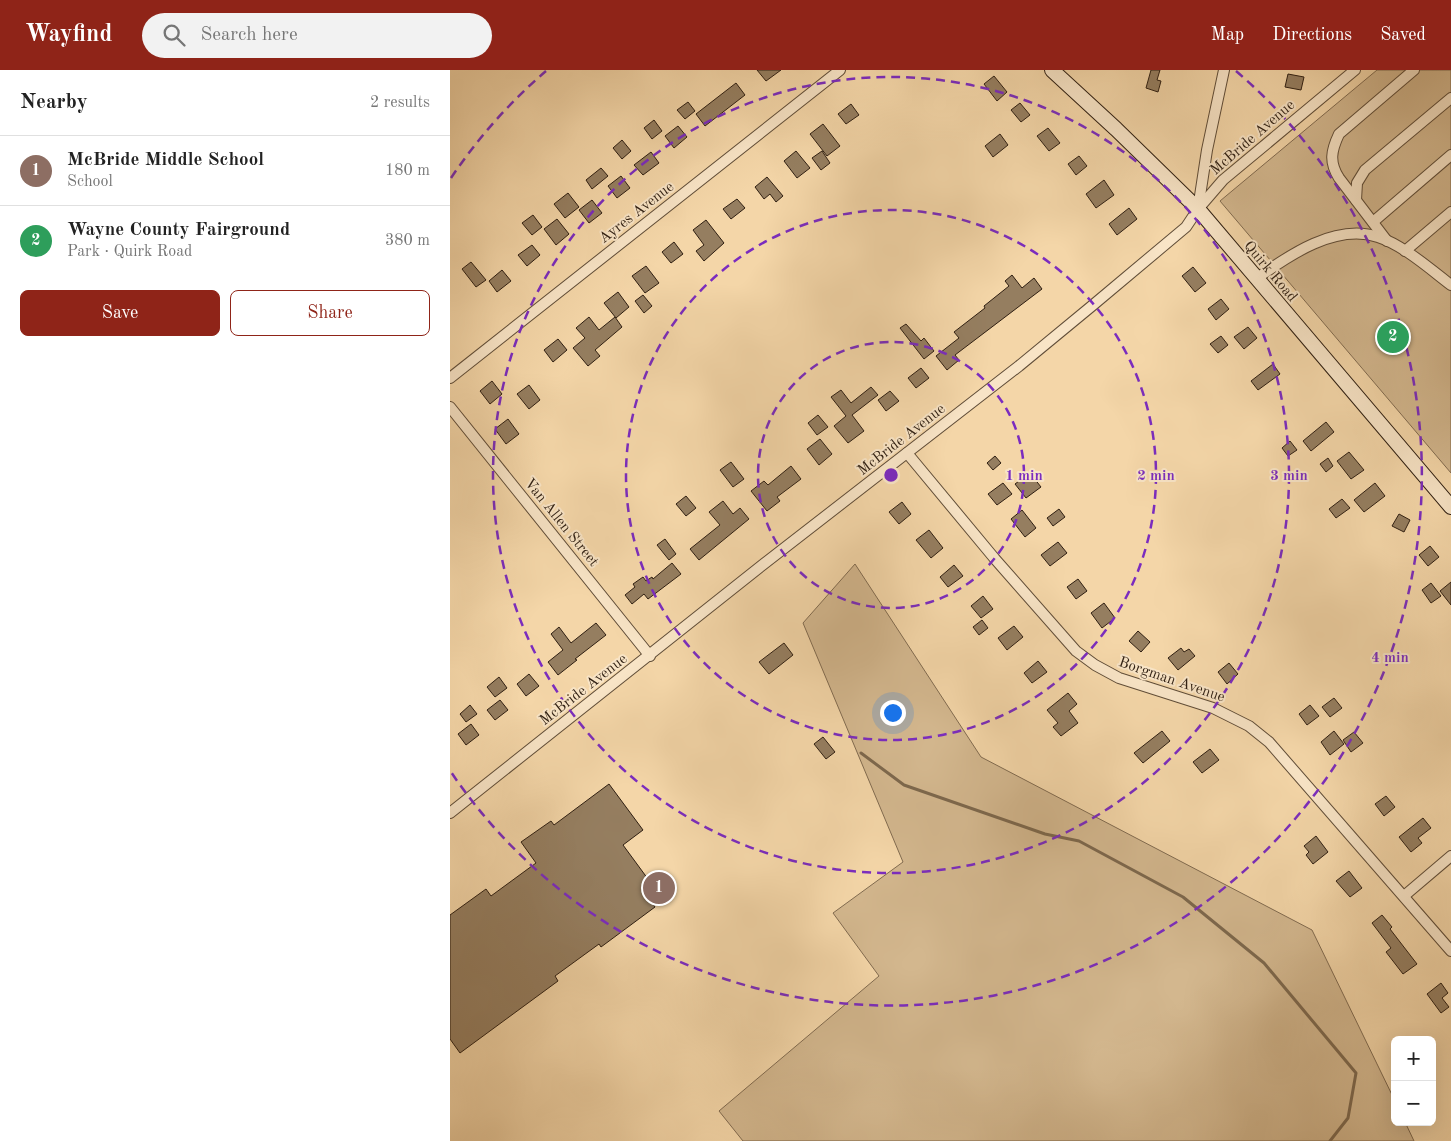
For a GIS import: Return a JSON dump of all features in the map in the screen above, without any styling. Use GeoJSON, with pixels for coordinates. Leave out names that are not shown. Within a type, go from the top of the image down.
{"type":"FeatureCollection","features":[{"type":"Feature","properties":{"kind":"street","name":"Ayres Avenue"},"geometry":{"type":"LineString","coordinates":[[450,378],[840,70]]}},
{"type":"Feature","properties":{"kind":"street","name":"Quirk Road"},"geometry":{"type":"LineString","coordinates":[[1052,70],[1198,209],[1451,507]]}},
{"type":"Feature","properties":{"kind":"street"},"geometry":{"type":"LineString","coordinates":[[1198,209],[1207,150],[1224,70]]}},
{"type":"Feature","properties":{"kind":"street","name":"McBride Avenue"},"geometry":{"type":"LineString","coordinates":[[450,813],[1019,366],[1186,227],[1198,209],[1223,180],[1355,70]]}},
{"type":"Feature","properties":{"kind":"street"},"geometry":{"type":"LineString","coordinates":[[1387,241],[1334,169],[1331,158],[1334,144],[1339,134],[1414,70]]}},
{"type":"Feature","properties":{"kind":"street"},"geometry":{"type":"LineString","coordinates":[[1356,200],[1357,184],[1365,170],[1451,98]]}},
{"type":"Feature","properties":{"kind":"street"},"geometry":{"type":"LineString","coordinates":[[1373,222],[1451,155]]}},
{"type":"Feature","properties":{"kind":"street"},"geometry":{"type":"LineString","coordinates":[[1404,251],[1451,212]]}},
{"type":"Feature","properties":{"kind":"street"},"geometry":{"type":"LineString","coordinates":[[1256,279],[1274,266],[1318,241],[1355,233],[1387,241],[1451,285]]}},
{"type":"Feature","properties":{"kind":"street","name":"Van Allen Street"},"geometry":{"type":"LineString","coordinates":[[450,407],[650,656]]}},
{"type":"Feature","properties":{"kind":"street","name":"Borgman Avenue"},"geometry":{"type":"LineString","coordinates":[[907,453],[995,559],[1076,651],[1095,665],[1119,678],[1213,708],[1259,733],[1278,751],[1451,951]]}},
{"type":"Feature","properties":{"kind":"street"},"geometry":{"type":"LineString","coordinates":[[1404,896],[1451,856]]}},
{"type":"Feature","properties":{"kind":"shaded area"},"geometry":{"type":"Polygon","coordinates":[[[1377,70],[1451,70],[1451,473],[1220,201],[1377,70]]]}},
{"type":"Feature","properties":{"kind":"shaded area"},"geometry":{"type":"Polygon","coordinates":[[[855,564],[981,757],[1312,930],[1391,1093],[1391,1126],[1407,1126],[1414,1141],[743,1141],[719,1111],[879,976],[833,913],[903,862],[803,623],[855,564]]]}},
{"type":"Feature","properties":{"kind":"building"},"geometry":{"type":"Polygon","coordinates":[[[757,70],[781,70],[766,81],[757,70]]]}},
{"type":"Feature","properties":{"kind":"building"},"geometry":{"type":"Polygon","coordinates":[[[1151,70],[1160,70],[1157,80],[1161,81],[1158,92],[1146,88],[1151,70]]]}},
{"type":"Feature","properties":{"kind":"building"},"geometry":{"type":"Polygon","coordinates":[[[1288,74],[1304,77],[1301,90],[1285,87],[1288,74]]]}},
{"type":"Feature","properties":{"kind":"building"},"geometry":{"type":"Polygon","coordinates":[[[994,76],[1007,92],[997,101],[984,84],[994,76]]]}},
{"type":"Feature","properties":{"kind":"building"},"geometry":{"type":"Polygon","coordinates":[[[736,83],[745,95],[705,126],[696,114],[736,83]]]}},
{"type":"Feature","properties":{"kind":"building"},"geometry":{"type":"Polygon","coordinates":[[[688,102],[695,111],[685,119],[677,110],[688,102]]]}},
{"type":"Feature","properties":{"kind":"building"},"geometry":{"type":"Polygon","coordinates":[[[1020,103],[1030,115],[1021,122],[1011,110],[1020,103]]]}},
{"type":"Feature","properties":{"kind":"building"},"geometry":{"type":"Polygon","coordinates":[[[851,104],[859,115],[846,124],[838,114],[851,104]]]}},
{"type":"Feature","properties":{"kind":"building"},"geometry":{"type":"Polygon","coordinates":[[[654,120],[662,131],[652,139],[644,128],[654,120]]]}},
{"type":"Feature","properties":{"kind":"building"},"geometry":{"type":"Polygon","coordinates":[[[823,124],[840,146],[827,156],[810,134],[823,124]]]}},
{"type":"Feature","properties":{"kind":"building"},"geometry":{"type":"Polygon","coordinates":[[[678,126],[687,137],[674,148],[665,136],[678,126]]]}},
{"type":"Feature","properties":{"kind":"building"},"geometry":{"type":"Polygon","coordinates":[[[1048,128],[1060,143],[1049,151],[1037,136],[1048,128]]]}},
{"type":"Feature","properties":{"kind":"building"},"geometry":{"type":"Polygon","coordinates":[[[1000,134],[1008,145],[993,157],[985,146],[1000,134]]]}},
{"type":"Feature","properties":{"kind":"building"},"geometry":{"type":"Polygon","coordinates":[[[622,140],[631,151],[622,159],[613,148],[622,140]]]}},
{"type":"Feature","properties":{"kind":"building"},"geometry":{"type":"Polygon","coordinates":[[[796,151],[810,168],[797,178],[784,161],[796,151]]]}},
{"type":"Feature","properties":{"kind":"building"},"geometry":{"type":"Polygon","coordinates":[[[822,151],[830,163],[821,170],[812,158],[822,151]]]}},
{"type":"Feature","properties":{"kind":"building"},"geometry":{"type":"Polygon","coordinates":[[[651,152],[659,163],[643,175],[634,165],[651,152]]]}},
{"type":"Feature","properties":{"kind":"building"},"geometry":{"type":"Polygon","coordinates":[[[1079,156],[1087,166],[1076,175],[1068,164],[1079,156]]]}},
{"type":"Feature","properties":{"kind":"building"},"geometry":{"type":"Polygon","coordinates":[[[601,168],[608,176],[592,189],[586,180],[601,168]]]}},
{"type":"Feature","properties":{"kind":"building"},"geometry":{"type":"Polygon","coordinates":[[[621,176],[630,188],[617,198],[608,186],[621,176]]]}},
{"type":"Feature","properties":{"kind":"building"},"geometry":{"type":"Polygon","coordinates":[[[767,177],[783,196],[776,202],[770,194],[764,199],[755,187],[767,177]]]}},
{"type":"Feature","properties":{"kind":"building"},"geometry":{"type":"Polygon","coordinates":[[[1104,180],[1114,195],[1096,208],[1086,194],[1104,180]]]}},
{"type":"Feature","properties":{"kind":"building"},"geometry":{"type":"Polygon","coordinates":[[[568,193],[579,207],[565,218],[554,204],[568,193]]]}},
{"type":"Feature","properties":{"kind":"building"},"geometry":{"type":"Polygon","coordinates":[[[737,199],[745,208],[731,219],[723,209],[737,199]]]}},
{"type":"Feature","properties":{"kind":"building"},"geometry":{"type":"Polygon","coordinates":[[[592,200],[602,213],[589,223],[579,210],[592,200]]]}},
{"type":"Feature","properties":{"kind":"building"},"geometry":{"type":"Polygon","coordinates":[[[1129,208],[1137,219],[1117,235],[1109,224],[1129,208]]]}},
{"type":"Feature","properties":{"kind":"building"},"geometry":{"type":"Polygon","coordinates":[[[533,215],[542,227],[532,235],[522,223],[533,215]]]}},
{"type":"Feature","properties":{"kind":"building"},"geometry":{"type":"Polygon","coordinates":[[[557,219],[569,234],[556,245],[544,229],[557,219]]]}},
{"type":"Feature","properties":{"kind":"building"},"geometry":{"type":"Polygon","coordinates":[[[706,220],[724,243],[704,261],[696,251],[704,245],[693,230],[706,220]]]}},
{"type":"Feature","properties":{"kind":"building"},"geometry":{"type":"Polygon","coordinates":[[[674,242],[683,254],[671,263],[662,252],[674,242]]]}},
{"type":"Feature","properties":{"kind":"building"},"geometry":{"type":"Polygon","coordinates":[[[532,245],[540,255],[527,266],[518,255],[532,245]]]}},
{"type":"Feature","properties":{"kind":"building"},"geometry":{"type":"Polygon","coordinates":[[[471,262],[486,280],[476,287],[462,269],[471,262]]]}},
{"type":"Feature","properties":{"kind":"building"},"geometry":{"type":"Polygon","coordinates":[[[646,266],[659,283],[645,293],[632,276],[646,266]]]}},
{"type":"Feature","properties":{"kind":"building"},"geometry":{"type":"Polygon","coordinates":[[[1193,267],[1206,283],[1195,292],[1182,276],[1193,267]]]}},
{"type":"Feature","properties":{"kind":"building"},"geometry":{"type":"Polygon","coordinates":[[[502,270],[511,281],[497,292],[489,281],[502,270]]]}},
{"type":"Feature","properties":{"kind":"building"},"geometry":{"type":"Polygon","coordinates":[[[1012,275],[1022,288],[1034,278],[1042,289],[955,355],[959,360],[947,370],[936,356],[959,338],[954,332],[1009,286],[1005,281],[1012,275]]]}},
{"type":"Feature","properties":{"kind":"building"},"geometry":{"type":"Polygon","coordinates":[[[618,292],[629,307],[616,318],[604,303],[618,292]]]}},
{"type":"Feature","properties":{"kind":"building"},"geometry":{"type":"Polygon","coordinates":[[[643,295],[652,306],[644,313],[635,301],[643,295]]]}},
{"type":"Feature","properties":{"kind":"building"},"geometry":{"type":"Polygon","coordinates":[[[1221,299],[1229,309],[1216,320],[1208,309],[1221,299]]]}},
{"type":"Feature","properties":{"kind":"building"},"geometry":{"type":"Polygon","coordinates":[[[589,317],[599,330],[615,317],[622,327],[595,350],[600,356],[588,366],[573,348],[585,338],[576,328],[589,317]]]}},
{"type":"Feature","properties":{"kind":"building"},"geometry":{"type":"Polygon","coordinates":[[[906,324],[921,341],[924,338],[934,351],[924,359],[900,328],[906,324]]]}},
{"type":"Feature","properties":{"kind":"building"},"geometry":{"type":"Polygon","coordinates":[[[1248,327],[1257,338],[1244,349],[1234,337],[1248,327]]]}},
{"type":"Feature","properties":{"kind":"building"},"geometry":{"type":"Polygon","coordinates":[[[1221,336],[1228,345],[1218,353],[1210,344],[1221,336]]]}},
{"type":"Feature","properties":{"kind":"building"},"geometry":{"type":"Polygon","coordinates":[[[558,339],[567,350],[553,362],[544,350],[558,339]]]}},
{"type":"Feature","properties":{"kind":"building"},"geometry":{"type":"Polygon","coordinates":[[[1273,364],[1280,374],[1258,390],[1251,381],[1273,364]]]}},
{"type":"Feature","properties":{"kind":"building"},"geometry":{"type":"Polygon","coordinates":[[[921,368],[929,378],[916,388],[908,378],[921,368]]]}},
{"type":"Feature","properties":{"kind":"building"},"geometry":{"type":"Polygon","coordinates":[[[492,381],[502,394],[490,404],[480,391],[492,381]]]}},
{"type":"Feature","properties":{"kind":"building"},"geometry":{"type":"Polygon","coordinates":[[[529,385],[540,400],[529,409],[517,394],[529,385]]]}},
{"type":"Feature","properties":{"kind":"building"},"geometry":{"type":"Polygon","coordinates":[[[871,387],[878,395],[852,415],[864,431],[848,443],[834,426],[846,416],[831,397],[841,390],[851,403],[871,387]]]}},
{"type":"Feature","properties":{"kind":"building"},"geometry":{"type":"Polygon","coordinates":[[[890,391],[899,401],[886,411],[878,400],[890,391]]]}},
{"type":"Feature","properties":{"kind":"building"},"geometry":{"type":"Polygon","coordinates":[[[818,415],[828,427],[817,435],[808,423],[818,415]]]}},
{"type":"Feature","properties":{"kind":"building"},"geometry":{"type":"Polygon","coordinates":[[[508,419],[519,434],[506,444],[495,429],[508,419]]]}},
{"type":"Feature","properties":{"kind":"building"},"geometry":{"type":"Polygon","coordinates":[[[1326,422],[1334,432],[1311,451],[1303,441],[1326,422]]]}},
{"type":"Feature","properties":{"kind":"building"},"geometry":{"type":"Polygon","coordinates":[[[820,439],[832,454],[819,465],[807,449],[820,439]]]}},
{"type":"Feature","properties":{"kind":"building"},"geometry":{"type":"Polygon","coordinates":[[[1290,441],[1297,450],[1288,456],[1282,448],[1290,441]]]}},
{"type":"Feature","properties":{"kind":"building"},"geometry":{"type":"Polygon","coordinates":[[[1349,452],[1364,470],[1351,479],[1337,461],[1349,452]]]}},
{"type":"Feature","properties":{"kind":"building"},"geometry":{"type":"Polygon","coordinates":[[[995,456],[1001,463],[993,470],[987,463],[995,456]]]}},
{"type":"Feature","properties":{"kind":"building"},"geometry":{"type":"Polygon","coordinates":[[[1328,458],[1333,466],[1326,472],[1320,464],[1328,458]]]}},
{"type":"Feature","properties":{"kind":"building"},"geometry":{"type":"Polygon","coordinates":[[[731,462],[744,479],[733,487],[720,470],[731,462]]]}},
{"type":"Feature","properties":{"kind":"building"},"geometry":{"type":"Polygon","coordinates":[[[791,466],[801,479],[777,497],[780,501],[767,511],[751,491],[764,481],[768,485],[791,466]]]}},
{"type":"Feature","properties":{"kind":"building"},"geometry":{"type":"Polygon","coordinates":[[[1030,473],[1041,487],[1026,498],[1015,484],[1030,473]]]}},
{"type":"Feature","properties":{"kind":"building"},"geometry":{"type":"Polygon","coordinates":[[[1003,483],[1012,494],[997,505],[988,494],[1003,483]]]}},
{"type":"Feature","properties":{"kind":"building"},"geometry":{"type":"Polygon","coordinates":[[[1375,483],[1385,496],[1364,512],[1354,500],[1375,483]]]}},
{"type":"Feature","properties":{"kind":"building"},"geometry":{"type":"Polygon","coordinates":[[[686,496],[696,508],[686,516],[676,504],[686,496]]]}},
{"type":"Feature","properties":{"kind":"building"},"geometry":{"type":"Polygon","coordinates":[[[1342,499],[1350,508],[1336,518],[1329,509],[1342,499]]]}},
{"type":"Feature","properties":{"kind":"building"},"geometry":{"type":"Polygon","coordinates":[[[723,501],[733,514],[740,508],[749,519],[699,560],[690,549],[720,525],[709,512],[723,501]]]}},
{"type":"Feature","properties":{"kind":"building"},"geometry":{"type":"Polygon","coordinates":[[[902,502],[911,514],[899,524],[889,512],[902,502]]]}},
{"type":"Feature","properties":{"kind":"building"},"geometry":{"type":"Polygon","coordinates":[[[1059,509],[1065,517],[1053,526],[1047,518],[1059,509]]]}},
{"type":"Feature","properties":{"kind":"building"},"geometry":{"type":"Polygon","coordinates":[[[1022,510],[1036,528],[1025,537],[1011,519],[1022,510]]]}},
{"type":"Feature","properties":{"kind":"building"},"geometry":{"type":"Polygon","coordinates":[[[1399,514],[1410,520],[1404,532],[1392,526],[1399,514]]]}},
{"type":"Feature","properties":{"kind":"building"},"geometry":{"type":"Polygon","coordinates":[[[929,530],[943,548],[931,558],[916,540],[929,530]]]}},
{"type":"Feature","properties":{"kind":"building"},"geometry":{"type":"Polygon","coordinates":[[[665,539],[676,554],[669,560],[657,545],[665,539]]]}},
{"type":"Feature","properties":{"kind":"building"},"geometry":{"type":"Polygon","coordinates":[[[1058,542],[1067,553],[1050,566],[1041,555],[1058,542]]]}},
{"type":"Feature","properties":{"kind":"building"},"geometry":{"type":"Polygon","coordinates":[[[1430,546],[1439,557],[1428,566],[1419,555],[1430,546]]]}},
{"type":"Feature","properties":{"kind":"building"},"geometry":{"type":"Polygon","coordinates":[[[672,563],[681,574],[648,599],[644,594],[632,604],[625,595],[635,587],[633,584],[643,577],[646,581],[652,577],[653,579],[672,563]]]}},
{"type":"Feature","properties":{"kind":"building"},"geometry":{"type":"Polygon","coordinates":[[[954,565],[963,576],[948,587],[940,577],[954,565]]]}},
{"type":"Feature","properties":{"kind":"building"},"geometry":{"type":"Polygon","coordinates":[[[1078,579],[1087,591],[1076,599],[1067,587],[1078,579]]]}},
{"type":"Feature","properties":{"kind":"building"},"geometry":{"type":"Polygon","coordinates":[[[1451,582],[1451,605],[1440,591],[1451,582]]]}},
{"type":"Feature","properties":{"kind":"building"},"geometry":{"type":"Polygon","coordinates":[[[1431,583],[1441,596],[1431,603],[1422,590],[1431,583]]]}},
{"type":"Feature","properties":{"kind":"building"},"geometry":{"type":"Polygon","coordinates":[[[983,596],[993,609],[981,618],[971,606],[983,596]]]}},
{"type":"Feature","properties":{"kind":"building"},"geometry":{"type":"Polygon","coordinates":[[[1104,603],[1115,618],[1102,628],[1091,613],[1104,603]]]}},
{"type":"Feature","properties":{"kind":"building"},"geometry":{"type":"Polygon","coordinates":[[[982,620],[988,628],[979,635],[973,627],[982,620]]]}},
{"type":"Feature","properties":{"kind":"building"},"geometry":{"type":"Polygon","coordinates":[[[596,623],[606,635],[558,675],[548,662],[563,650],[551,634],[559,627],[571,643],[596,623]]]}},
{"type":"Feature","properties":{"kind":"building"},"geometry":{"type":"Polygon","coordinates":[[[1014,626],[1023,637],[1007,650],[998,638],[1014,626]]]}},
{"type":"Feature","properties":{"kind":"building"},"geometry":{"type":"Polygon","coordinates":[[[1138,631],[1150,642],[1141,652],[1129,641],[1138,631]]]}},
{"type":"Feature","properties":{"kind":"building"},"geometry":{"type":"Polygon","coordinates":[[[784,643],[793,655],[769,674],[759,662],[784,643]]]}},
{"type":"Feature","properties":{"kind":"building"},"geometry":{"type":"Polygon","coordinates":[[[1181,648],[1184,652],[1189,649],[1195,656],[1178,670],[1168,658],[1181,648]]]}},
{"type":"Feature","properties":{"kind":"building"},"geometry":{"type":"Polygon","coordinates":[[[1038,661],[1047,672],[1032,683],[1024,673],[1038,661]]]}},
{"type":"Feature","properties":{"kind":"building"},"geometry":{"type":"Polygon","coordinates":[[[1229,663],[1238,674],[1227,684],[1218,672],[1229,663]]]}},
{"type":"Feature","properties":{"kind":"building"},"geometry":{"type":"Polygon","coordinates":[[[529,674],[539,686],[526,696],[517,684],[529,674]]]}},
{"type":"Feature","properties":{"kind":"building"},"geometry":{"type":"Polygon","coordinates":[[[499,677],[507,688],[495,697],[487,687],[499,677]]]}},
{"type":"Feature","properties":{"kind":"building"},"geometry":{"type":"Polygon","coordinates":[[[1068,693],[1077,704],[1069,711],[1078,723],[1061,736],[1053,727],[1058,723],[1047,710],[1068,693]]]}},
{"type":"Feature","properties":{"kind":"building"},"geometry":{"type":"Polygon","coordinates":[[[1334,698],[1342,708],[1330,717],[1322,707],[1334,698]]]}},
{"type":"Feature","properties":{"kind":"building"},"geometry":{"type":"Polygon","coordinates":[[[500,700],[508,710],[495,720],[487,710],[500,700]]]}},
{"type":"Feature","properties":{"kind":"building"},"geometry":{"type":"Polygon","coordinates":[[[470,705],[477,714],[466,722],[460,714],[470,705]]]}},
{"type":"Feature","properties":{"kind":"building"},"geometry":{"type":"Polygon","coordinates":[[[1310,705],[1319,716],[1307,725],[1299,714],[1310,705]]]}},
{"type":"Feature","properties":{"kind":"building"},"geometry":{"type":"Polygon","coordinates":[[[471,724],[479,735],[466,745],[458,734],[471,724]]]}},
{"type":"Feature","properties":{"kind":"building"},"geometry":{"type":"Polygon","coordinates":[[[1162,731],[1170,741],[1143,763],[1134,753],[1162,731]]]}},
{"type":"Feature","properties":{"kind":"building"},"geometry":{"type":"Polygon","coordinates":[[[1334,731],[1344,744],[1330,755],[1321,742],[1334,731]]]}},
{"type":"Feature","properties":{"kind":"building"},"geometry":{"type":"Polygon","coordinates":[[[1354,732],[1363,743],[1351,752],[1343,740],[1354,732]]]}},
{"type":"Feature","properties":{"kind":"building"},"geometry":{"type":"Polygon","coordinates":[[[823,737],[835,752],[826,759],[814,744],[823,737]]]}},
{"type":"Feature","properties":{"kind":"building"},"geometry":{"type":"Polygon","coordinates":[[[1210,749],[1219,760],[1202,773],[1193,762],[1210,749]]]}},
{"type":"Feature","properties":{"kind":"building"},"geometry":{"type":"Polygon","coordinates":[[[609,784],[643,830],[623,845],[659,894],[651,901],[655,907],[601,947],[599,944],[555,976],[558,981],[460,1053],[450,1039],[450,915],[486,889],[491,896],[536,863],[521,842],[551,821],[554,825],[609,784]]]}},
{"type":"Feature","properties":{"kind":"building"},"geometry":{"type":"Polygon","coordinates":[[[1386,796],[1395,807],[1384,816],[1375,804],[1386,796]]]}},
{"type":"Feature","properties":{"kind":"building"},"geometry":{"type":"Polygon","coordinates":[[[1423,818],[1431,828],[1418,838],[1422,843],[1411,852],[1399,837],[1423,818]]]}},
{"type":"Feature","properties":{"kind":"building"},"geometry":{"type":"Polygon","coordinates":[[[1316,836],[1328,852],[1313,864],[1306,855],[1309,852],[1304,846],[1316,836]]]}},
{"type":"Feature","properties":{"kind":"building"},"geometry":{"type":"Polygon","coordinates":[[[1349,871],[1362,888],[1350,897],[1336,881],[1349,871]]]}},
{"type":"Feature","properties":{"kind":"building"},"geometry":{"type":"Polygon","coordinates":[[[1382,915],[1392,927],[1390,929],[1417,964],[1403,974],[1386,952],[1391,948],[1372,923],[1382,915]]]}},
{"type":"Feature","properties":{"kind":"building"},"geometry":{"type":"Polygon","coordinates":[[[1441,983],[1448,993],[1442,998],[1449,1007],[1441,1013],[1427,994],[1441,983]]]}},
{"type":"Feature","properties":{"kind":"waterway"},"geometry":{"type":"LineString","coordinates":[[861,753],[904,785],[1045,834],[1079,841],[1183,897],[1264,963],[1356,1073],[1348,1118],[1330,1141]]}},
{"type":"Feature","properties":{"kind":"place","name":"Wayne County Fairground"},"geometry":{"type":"Point","coordinates":[1393,337]}},
{"type":"Feature","properties":{"kind":"place","name":"McBride Middle School"},"geometry":{"type":"Point","coordinates":[659,888]}}]}
